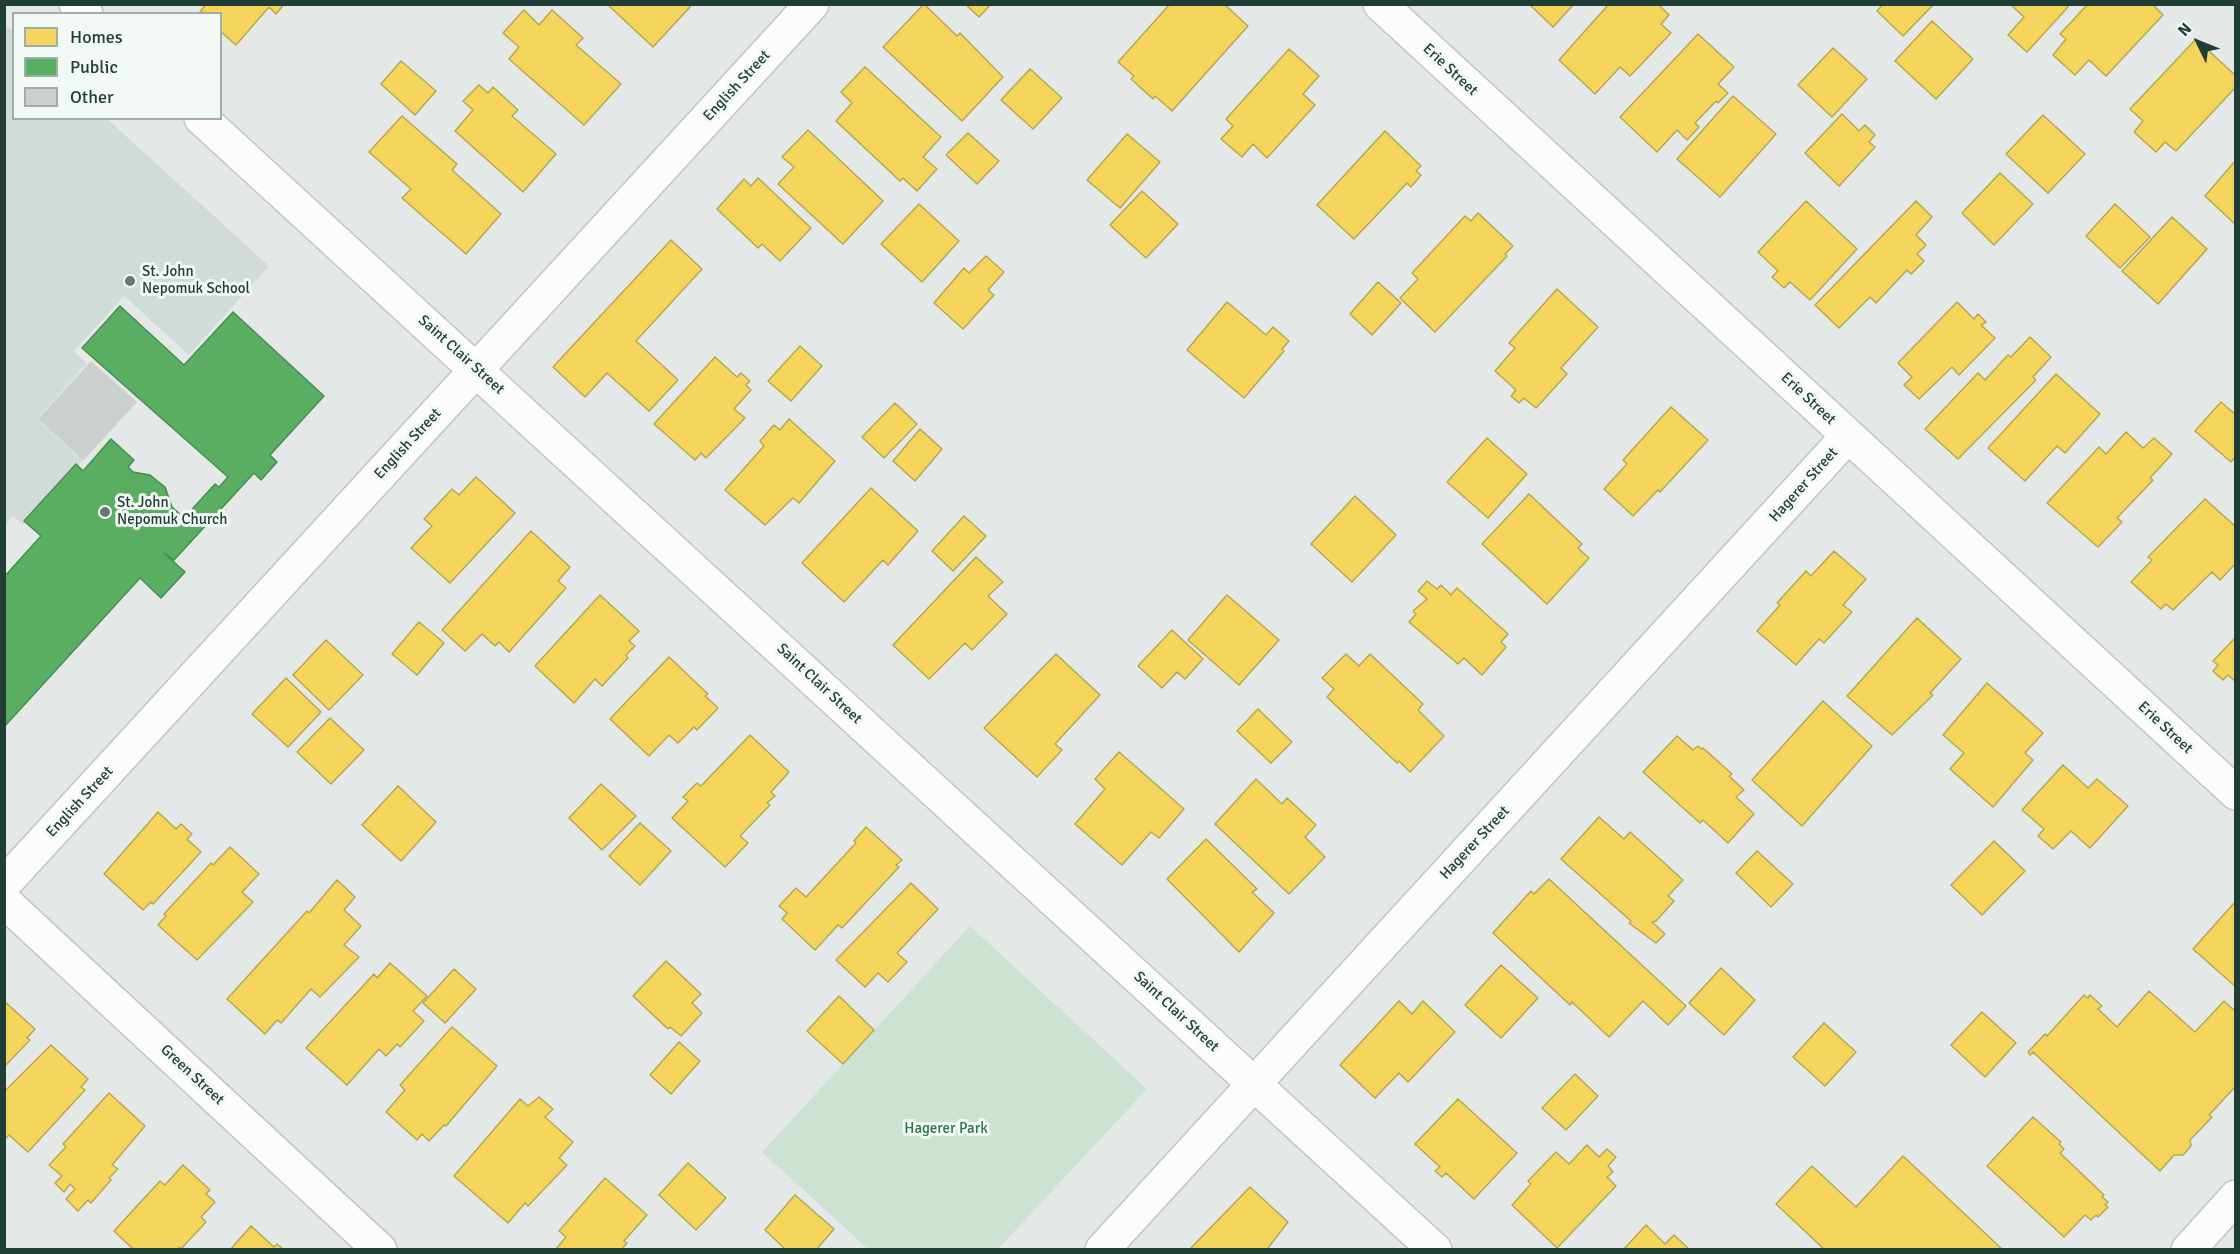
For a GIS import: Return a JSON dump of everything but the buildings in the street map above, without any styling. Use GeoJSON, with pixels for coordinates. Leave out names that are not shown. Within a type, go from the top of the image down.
{"type":"FeatureCollection","features":[{"type":"Feature","properties":{"kind":"street","name":"English Street"},"geometry":{"type":"LineString","coordinates":[[4,884],[812,4]]}},
{"type":"Feature","properties":{"kind":"street","name":"Erie Street"},"geometry":{"type":"LineString","coordinates":[[1380,4],[2235,793]]}},
{"type":"Feature","properties":{"kind":"street","name":"Saint Clair Street"},"geometry":{"type":"LineString","coordinates":[[203,120],[1435,1250]]}},
{"type":"Feature","properties":{"kind":"street","name":"Hagerer Street"},"geometry":{"type":"LineString","coordinates":[[1102,1250],[1848,436]]}},
{"type":"Feature","properties":{"kind":"street","name":"Green Street"},"geometry":{"type":"LineString","coordinates":[[4,901],[380,1250]]}},
{"type":"Feature","properties":{"kind":"street"},"geometry":{"type":"LineString","coordinates":[[2188,1250],[2235,1197]]}},
{"type":"Feature","properties":{"kind":"shaded area","name":"St. John Nepomuk School"},"geometry":{"type":"Polygon","coordinates":[[[4,24],[12,31],[12,120],[108,120],[269,266],[189,355],[124,296],[74,351],[87,363],[37,419],[82,461],[23,524],[13,516],[5,525],[4,24]]]}},
{"type":"Feature","properties":{"kind":"green space","name":"Hagerer Park"},"geometry":{"type":"Polygon","coordinates":[[[970,926],[1147,1089],[998,1249],[868,1249],[762,1152],[970,926]]]}},
{"type":"Feature","properties":{"kind":"place","name":"St. John Nepomuk School"},"geometry":{"type":"Point","coordinates":[130,281]}},
{"type":"Feature","properties":{"kind":"place","name":"St. John Nepomuk Church"},"geometry":{"type":"Point","coordinates":[105,512]}}]}
